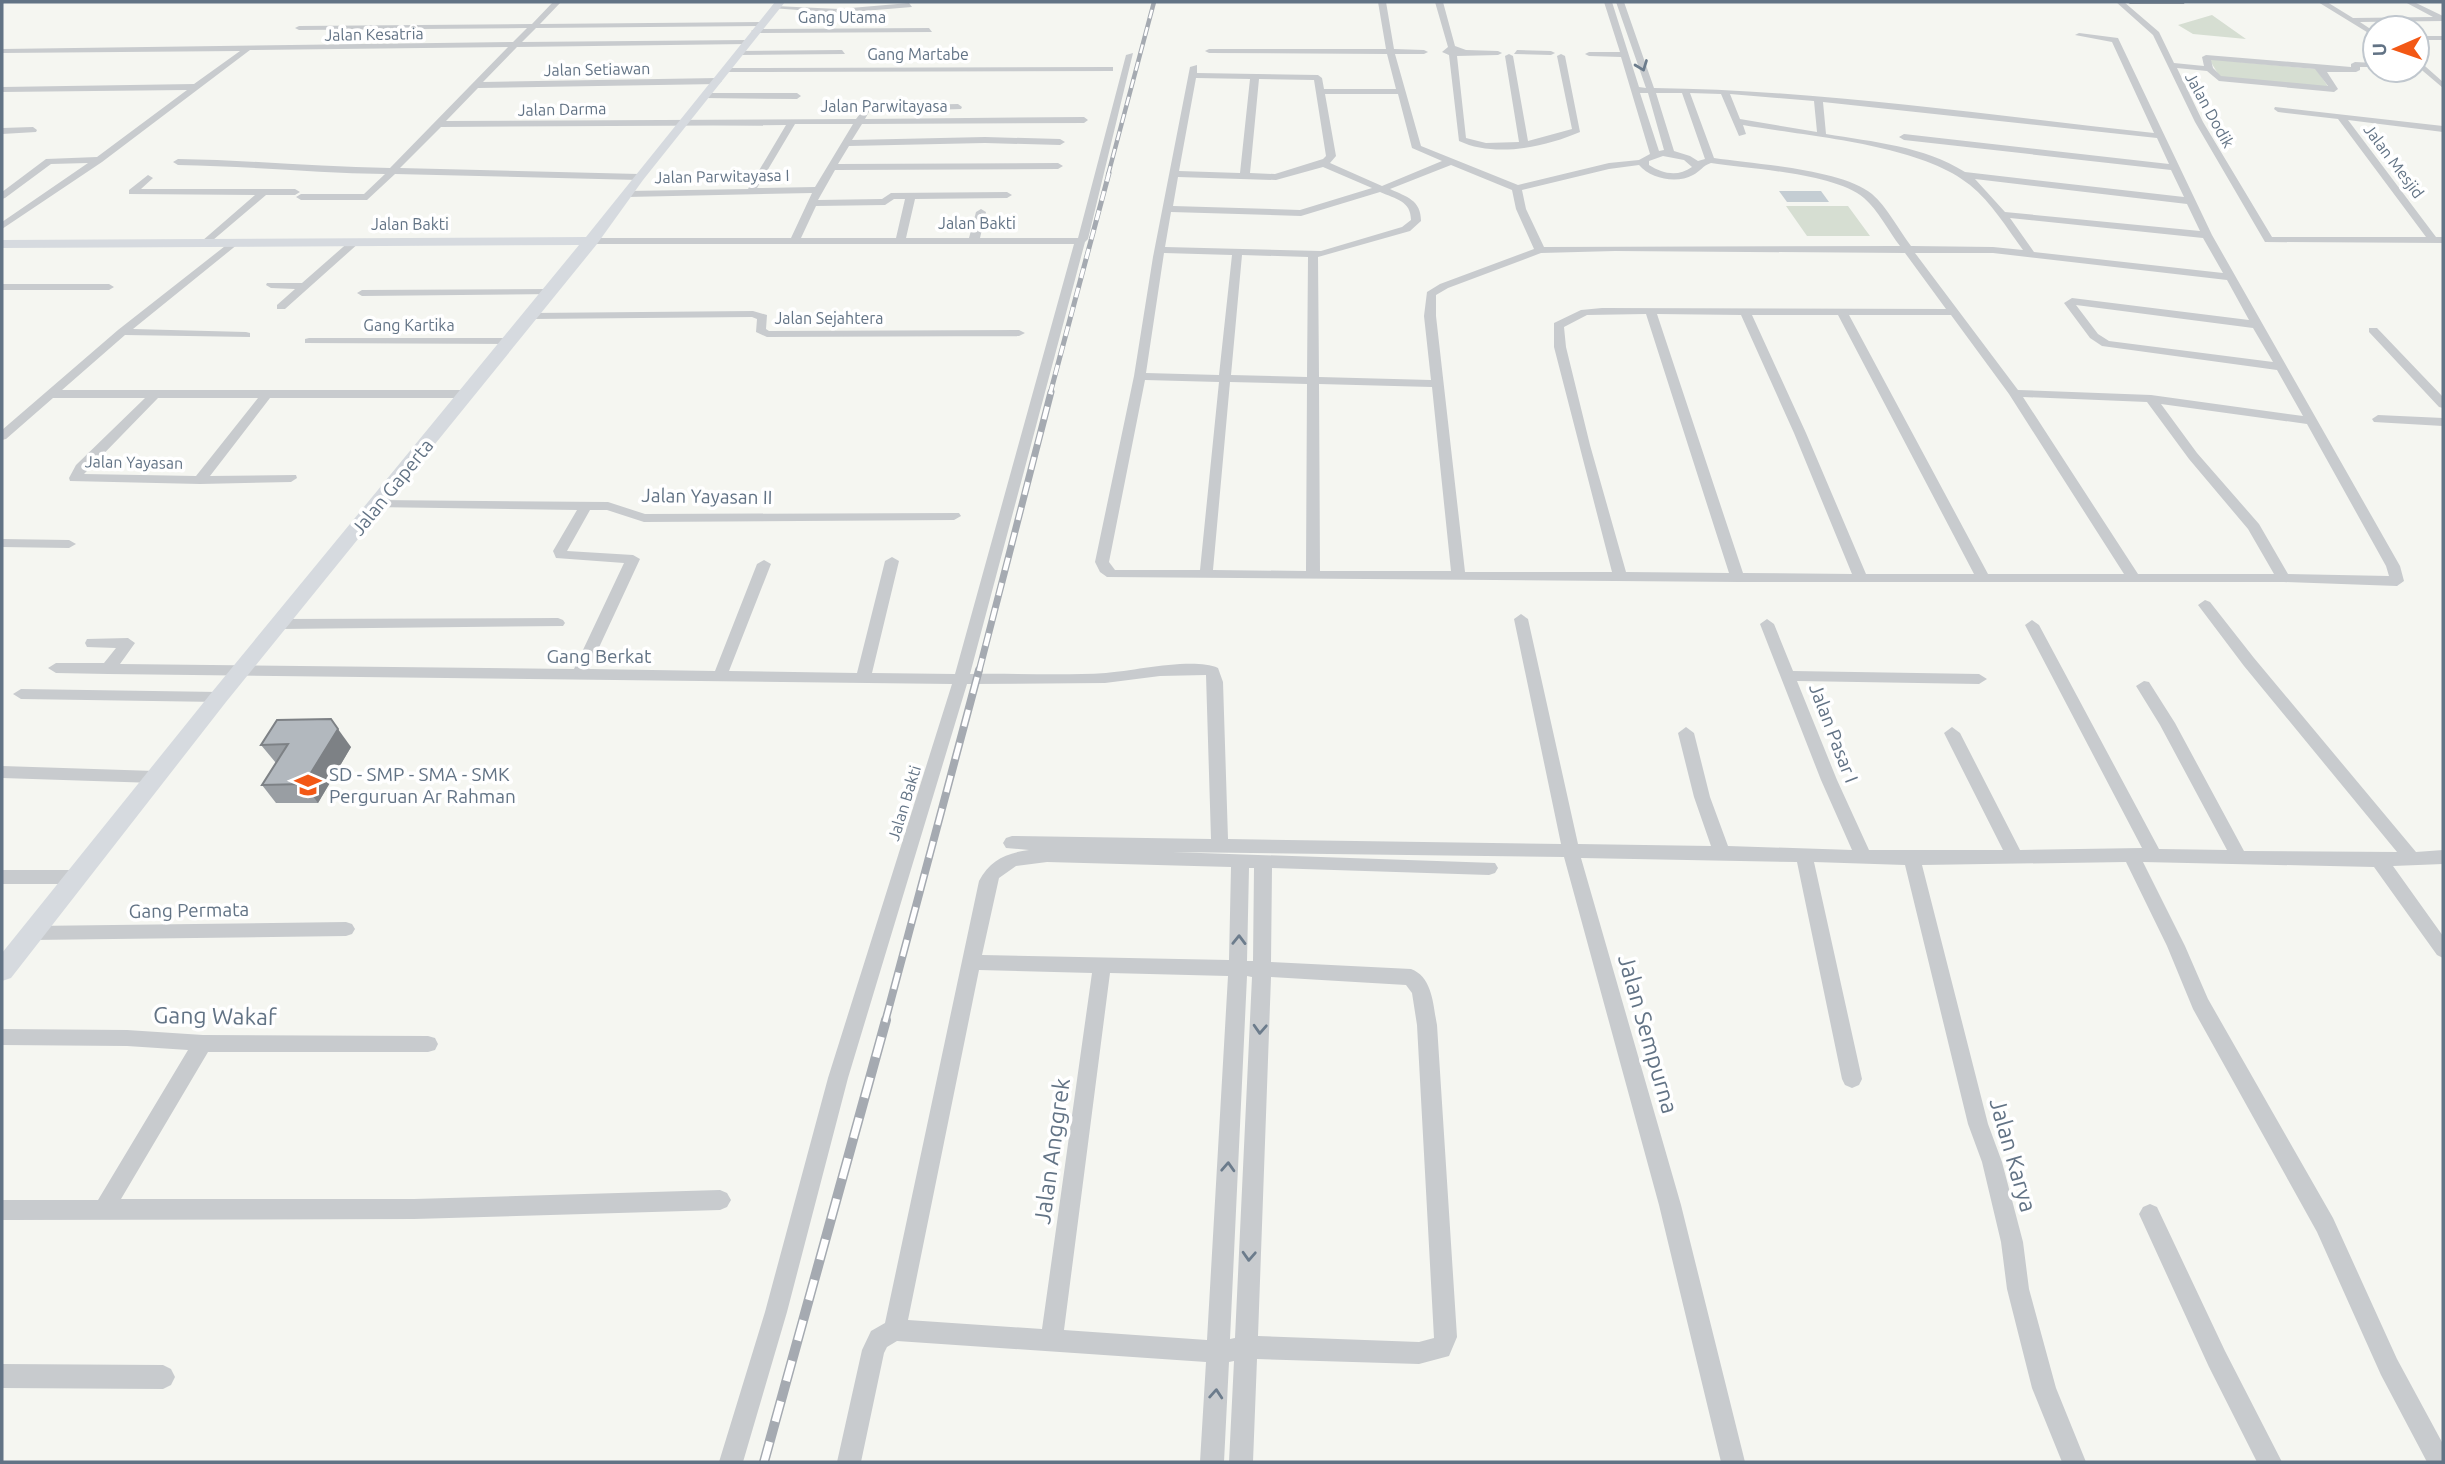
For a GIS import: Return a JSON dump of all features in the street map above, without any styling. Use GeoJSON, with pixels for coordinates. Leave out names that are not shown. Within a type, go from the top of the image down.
{"type":"FeatureCollection","features":[{"type":"Feature","properties":{"kind":"street"},"geometry":{"type":"LineString","coordinates":[[1382,2],[1390,52],[1418,148],[1517,188],[1609,166],[1643,162],[1655,154],[1687,158],[1696,165]]}},
{"type":"Feature","properties":{"kind":"street"},"geometry":{"type":"LineString","coordinates":[[1439,2],[1452,51],[1462,139],[1474,144],[1524,144],[1575,132],[1579,127],[1561,56],[1551,53],[1513,54],[1505,49],[1498,53],[1452,51]]}},
{"type":"Feature","properties":{"kind":"street","name":"Jalan Dodik"},"geometry":{"type":"LineString","coordinates":[[2120,2],[2154,30],[2199,122],[2269,240],[2438,240]]}},
{"type":"Feature","properties":{"kind":"street"},"geometry":{"type":"LineString","coordinates":[[2322,2],[2361,26]]}},
{"type":"Feature","properties":{"kind":"street"},"geometry":{"type":"LineString","coordinates":[[2409,2],[2443,19]]}},
{"type":"Feature","properties":{"kind":"street"},"geometry":{"type":"LineString","coordinates":[[148,178],[132,192],[264,192],[365,198],[441,124],[555,4]]}},
{"type":"Feature","properties":{"kind":"street"},"geometry":{"type":"LineString","coordinates":[[777,5],[839,11],[909,5]]}},
{"type":"Feature","properties":{"kind":"street","name":"Jalan Gaperta"},"geometry":{"type":"LineString","coordinates":[[2,971],[155,776],[592,241],[639,177],[777,5]]}},
{"type":"Feature","properties":{"kind":"street"},"geometry":{"type":"LineString","coordinates":[[1655,154],[1609,5],[1620,6],[1651,90],[1670,154]]}},
{"type":"Feature","properties":{"kind":"street"},"geometry":{"type":"LineString","coordinates":[[437,28],[448,18]]}},
{"type":"Feature","properties":{"kind":"street"},"geometry":{"type":"LineString","coordinates":[[2351,20],[2443,19]]}},
{"type":"Feature","properties":{"kind":"street"},"geometry":{"type":"LineString","coordinates":[[299,28],[535,26],[751,38],[842,52]]}},
{"type":"Feature","properties":{"kind":"street","name":"Gang Utama"},"geometry":{"type":"LineString","coordinates":[[751,38],[929,30]]}},
{"type":"Feature","properties":{"kind":"street"},"geometry":{"type":"LineString","coordinates":[[1175,174],[1276,177],[1286,171],[1322,163],[1331,156],[1318,79],[1193,71],[1160,250],[1140,376],[1102,562],[1105,569],[1112,574],[1983,579],[2133,577],[2397,581],[2398,576],[2207,235],[2115,40],[2079,35]]}},
{"type":"Feature","properties":{"kind":"street","name":"Jalan Kesatria"},"geometry":{"type":"LineString","coordinates":[[2,51],[516,46],[751,38]]}},
{"type":"Feature","properties":{"kind":"street"},"geometry":{"type":"LineString","coordinates":[[2,226],[99,160],[247,49]]}},
{"type":"Feature","properties":{"kind":"street"},"geometry":{"type":"LineString","coordinates":[[1209,51],[1424,52]]}},
{"type":"Feature","properties":{"kind":"street"},"geometry":{"type":"LineString","coordinates":[[1513,54],[1524,144]]}},
{"type":"Feature","properties":{"kind":"street"},"geometry":{"type":"LineString","coordinates":[[1589,54],[1625,55]]}},
{"type":"Feature","properties":{"kind":"street"},"geometry":{"type":"LineString","coordinates":[[1080,241],[1083,239],[1130,55]]}},
{"type":"Feature","properties":{"kind":"street"},"geometry":{"type":"LineString","coordinates":[[2321,69],[2333,89],[2221,78],[2209,69],[2206,57],[2350,71],[2356,70],[2354,64],[2361,64]]}},
{"type":"Feature","properties":{"kind":"street"},"geometry":{"type":"LineString","coordinates":[[2170,65],[2209,69]]}},
{"type":"Feature","properties":{"kind":"street","name":"Gang Martabe"},"geometry":{"type":"LineString","coordinates":[[722,75],[1110,69]]}},
{"type":"Feature","properties":{"kind":"street"},"geometry":{"type":"LineString","coordinates":[[2431,73],[2443,86]]}},
{"type":"Feature","properties":{"kind":"street","name":"Jalan Setiawan"},"geometry":{"type":"LineString","coordinates":[[477,85],[722,75]]}},
{"type":"Feature","properties":{"kind":"street"},"geometry":{"type":"LineString","coordinates":[[1245,174],[1255,75]]}},
{"type":"Feature","properties":{"kind":"street"},"geometry":{"type":"LineString","coordinates":[[2,89],[195,87]]}},
{"type":"Feature","properties":{"kind":"street"},"geometry":{"type":"LineString","coordinates":[[1637,90],[1724,91],[1818,99],[1901,123],[2174,167]]}},
{"type":"Feature","properties":{"kind":"street"},"geometry":{"type":"LineString","coordinates":[[1319,92],[1402,91]]}},
{"type":"Feature","properties":{"kind":"street"},"geometry":{"type":"LineString","coordinates":[[1724,91],[1742,134]]}},
{"type":"Feature","properties":{"kind":"street"},"geometry":{"type":"LineString","coordinates":[[1686,94],[1710,160]]}},
{"type":"Feature","properties":{"kind":"street"},"geometry":{"type":"LineString","coordinates":[[706,96],[797,96]]}},
{"type":"Feature","properties":{"kind":"street"},"geometry":{"type":"LineString","coordinates":[[1818,99],[1822,134]]}},
{"type":"Feature","properties":{"kind":"street"},"geometry":{"type":"LineString","coordinates":[[794,241],[818,190],[867,109],[915,103],[958,107]]}},
{"type":"Feature","properties":{"kind":"street"},"geometry":{"type":"LineString","coordinates":[[2278,109],[2341,117]]}},
{"type":"Feature","properties":{"kind":"street","name":"Jalan Mesjid"},"geometry":{"type":"LineString","coordinates":[[2341,117],[2443,129]]}},
{"type":"Feature","properties":{"kind":"street","name":"Jalan Mesjid"},"geometry":{"type":"LineString","coordinates":[[2341,117],[2438,240]]}},
{"type":"Feature","properties":{"kind":"street"},"geometry":{"type":"LineString","coordinates":[[751,191],[793,120]]}},
{"type":"Feature","properties":{"kind":"street","name":"Jalan Parwitayasa"},"geometry":{"type":"LineString","coordinates":[[684,122],[1084,120]]}},
{"type":"Feature","properties":{"kind":"street"},"geometry":{"type":"LineString","coordinates":[[1737,121],[1906,151],[1963,175],[2190,201]]}},
{"type":"Feature","properties":{"kind":"street","name":"Jalan Darma"},"geometry":{"type":"LineString","coordinates":[[441,124],[684,122]]}},
{"type":"Feature","properties":{"kind":"street"},"geometry":{"type":"LineString","coordinates":[[1901,123],[2161,136]]}},
{"type":"Feature","properties":{"kind":"street"},"geometry":{"type":"LineString","coordinates":[[1901,123],[1906,151]]}},
{"type":"Feature","properties":{"kind":"street"},"geometry":{"type":"LineString","coordinates":[[2,131],[33,130]]}},
{"type":"Feature","properties":{"kind":"street"},"geometry":{"type":"LineString","coordinates":[[846,143],[978,140],[1060,142]]}},
{"type":"Feature","properties":{"kind":"street"},"geometry":{"type":"LineString","coordinates":[[2,196],[49,161],[99,160]]}},
{"type":"Feature","properties":{"kind":"street"},"geometry":{"type":"LineString","coordinates":[[1696,165],[1710,160],[1821,178],[1860,190],[1869,197],[2014,393],[2133,577]]}},
{"type":"Feature","properties":{"kind":"street"},"geometry":{"type":"LineString","coordinates":[[178,162],[256,163],[310,170],[639,177]]}},
{"type":"Feature","properties":{"kind":"street"},"geometry":{"type":"LineString","coordinates":[[1169,209],[1301,213],[1382,188],[1449,162]]}},
{"type":"Feature","properties":{"kind":"street"},"geometry":{"type":"LineString","coordinates":[[1643,162],[1656,173],[1674,176],[1695,172],[1696,165]]}},
{"type":"Feature","properties":{"kind":"street"},"geometry":{"type":"LineString","coordinates":[[1160,250],[1327,253],[1413,225],[1416,216],[1414,205],[1382,188],[1322,163]]}},
{"type":"Feature","properties":{"kind":"street"},"geometry":{"type":"LineString","coordinates":[[832,167],[1058,166]]}},
{"type":"Feature","properties":{"kind":"street"},"geometry":{"type":"LineString","coordinates":[[1963,175],[2000,214],[2030,253]]}},
{"type":"Feature","properties":{"kind":"street"},"geometry":{"type":"LineString","coordinates":[[1517,188],[1521,209],[1540,250]]}},
{"type":"Feature","properties":{"kind":"street","name":"Jalan Parwitayasa I"},"geometry":{"type":"LineString","coordinates":[[627,194],[818,190]]}},
{"type":"Feature","properties":{"kind":"street"},"geometry":{"type":"LineString","coordinates":[[206,243],[264,192]]}},
{"type":"Feature","properties":{"kind":"street"},"geometry":{"type":"LineString","coordinates":[[812,203],[885,202],[890,196],[911,195],[1007,195]]}},
{"type":"Feature","properties":{"kind":"street"},"geometry":{"type":"LineString","coordinates":[[900,241],[911,195]]}},
{"type":"Feature","properties":{"kind":"street"},"geometry":{"type":"LineString","coordinates":[[974,240],[981,212]]}},
{"type":"Feature","properties":{"kind":"street"},"geometry":{"type":"LineString","coordinates":[[2000,214],[2207,235]]}},
{"type":"Feature","properties":{"kind":"street","name":"Jalan Bakti"},"geometry":{"type":"LineString","coordinates":[[2,244],[1080,241],[958,679],[838,1078],[776,1312],[731,1462]]}},
{"type":"Feature","properties":{"kind":"street"},"geometry":{"type":"LineString","coordinates":[[2,436],[122,332],[234,242]]}},
{"type":"Feature","properties":{"kind":"street"},"geometry":{"type":"LineString","coordinates":[[281,307],[355,242]]}},
{"type":"Feature","properties":{"kind":"street"},"geometry":{"type":"LineString","coordinates":[[1458,575],[1430,316],[1431,294],[1444,286],[1540,250],[1907,248],[2030,253],[2230,277]]}},
{"type":"Feature","properties":{"kind":"street"},"geometry":{"type":"LineString","coordinates":[[1206,575],[1227,380],[1237,252]]}},
{"type":"Feature","properties":{"kind":"street"},"geometry":{"type":"LineString","coordinates":[[1313,254],[1313,574]]}},
{"type":"Feature","properties":{"kind":"street"},"geometry":{"type":"LineString","coordinates":[[271,285],[306,286]]}},
{"type":"Feature","properties":{"kind":"street"},"geometry":{"type":"LineString","coordinates":[[2,287],[109,287]]}},
{"type":"Feature","properties":{"kind":"street"},"geometry":{"type":"LineString","coordinates":[[362,293],[551,292]]}},
{"type":"Feature","properties":{"kind":"street"},"geometry":{"type":"LineString","coordinates":[[2259,325],[2070,303],[2094,336],[2106,344],[2282,367]]}},
{"type":"Feature","properties":{"kind":"street"},"geometry":{"type":"LineString","coordinates":[[1620,577],[1584,445],[1560,347],[1558,325],[1585,313],[1650,310],[1952,312]]}},
{"type":"Feature","properties":{"kind":"street"},"geometry":{"type":"LineString","coordinates":[[1650,310],[1738,578]]}},
{"type":"Feature","properties":{"kind":"street"},"geometry":{"type":"LineString","coordinates":[[1744,310],[1800,433],[1861,578]]}},
{"type":"Feature","properties":{"kind":"street"},"geometry":{"type":"LineString","coordinates":[[1841,311],[1983,579]]}},
{"type":"Feature","properties":{"kind":"street","name":"Jalan Sejahtera"},"geometry":{"type":"LineString","coordinates":[[531,316],[753,314],[762,317],[760,330],[767,334],[1019,333]]}},
{"type":"Feature","properties":{"kind":"street"},"geometry":{"type":"LineString","coordinates":[[2373,330],[2443,404]]}},
{"type":"Feature","properties":{"kind":"street"},"geometry":{"type":"LineString","coordinates":[[122,332],[246,335]]}},
{"type":"Feature","properties":{"kind":"street","name":"Gang Kartika"},"geometry":{"type":"LineString","coordinates":[[309,341],[509,341]]}},
{"type":"Feature","properties":{"kind":"street"},"geometry":{"type":"LineString","coordinates":[[1140,376],[1438,384]]}},
{"type":"Feature","properties":{"kind":"street"},"geometry":{"type":"LineString","coordinates":[[2014,393],[2151,399],[2312,421]]}},
{"type":"Feature","properties":{"kind":"street"},"geometry":{"type":"LineString","coordinates":[[52,394],[468,394]]}},
{"type":"Feature","properties":{"kind":"street","name":"Jalan Yayasan"},"geometry":{"type":"LineString","coordinates":[[154,395],[81,468],[75,478],[200,480],[267,394]]}},
{"type":"Feature","properties":{"kind":"street"},"geometry":{"type":"LineString","coordinates":[[2151,399],[2193,456],[2253,527],[2284,578]]}},
{"type":"Feature","properties":{"kind":"street"},"geometry":{"type":"LineString","coordinates":[[2378,419],[2442,423]]}},
{"type":"Feature","properties":{"kind":"street"},"geometry":{"type":"LineString","coordinates":[[200,480],[291,478]]}},
{"type":"Feature","properties":{"kind":"street","name":"Jalan Yayasan II"},"geometry":{"type":"LineString","coordinates":[[377,504],[615,507],[644,517],[954,516]]}},
{"type":"Feature","properties":{"kind":"street"},"geometry":{"type":"LineString","coordinates":[[578,676],[633,559],[561,555],[560,551],[585,507]]}},
{"type":"Feature","properties":{"kind":"street"},"geometry":{"type":"LineString","coordinates":[[2,543],[69,544]]}},
{"type":"Feature","properties":{"kind":"street"},"geometry":{"type":"LineString","coordinates":[[863,677],[892,561]]}},
{"type":"Feature","properties":{"kind":"street"},"geometry":{"type":"LineString","coordinates":[[720,676],[764,564]]}},
{"type":"Feature","properties":{"kind":"street"},"geometry":{"type":"LineString","coordinates":[[2205,605],[2411,857]]}},
{"type":"Feature","properties":{"kind":"street","name":"Jalan Sempurna"},"geometry":{"type":"LineString","coordinates":[[1521,619],[1571,852],[1670,1205],[1733,1462]]}},
{"type":"Feature","properties":{"kind":"street"},"geometry":{"type":"LineString","coordinates":[[281,624],[558,623]]}},
{"type":"Feature","properties":{"kind":"street","name":"Jalan Pasar I"},"geometry":{"type":"LineString","coordinates":[[1767,624],[1829,780],[1864,857]]}},
{"type":"Feature","properties":{"kind":"street"},"geometry":{"type":"LineString","coordinates":[[2032,625],[2154,856]]}},
{"type":"Feature","properties":{"kind":"street"},"geometry":{"type":"LineString","coordinates":[[92,642],[128,643],[108,669]]}},
{"type":"Feature","properties":{"kind":"street","name":"Gang Berkat"},"geometry":{"type":"LineString","coordinates":[[56,668],[958,679],[1102,678],[1192,670],[1213,673],[1220,846]]}},
{"type":"Feature","properties":{"kind":"street"},"geometry":{"type":"LineString","coordinates":[[1789,676],[1979,679]]}},
{"type":"Feature","properties":{"kind":"street"},"geometry":{"type":"LineString","coordinates":[[2144,686],[2240,859]]}},
{"type":"Feature","properties":{"kind":"street"},"geometry":{"type":"LineString","coordinates":[[21,694],[219,697]]}},
{"type":"Feature","properties":{"kind":"street"},"geometry":{"type":"LineString","coordinates":[[1686,733],[1702,797],[1722,853]]}},
{"type":"Feature","properties":{"kind":"street"},"geometry":{"type":"LineString","coordinates":[[1952,733],[2015,856]]}},
{"type":"Feature","properties":{"kind":"street"},"geometry":{"type":"LineString","coordinates":[[2,772],[155,776]]}},
{"type":"Feature","properties":{"kind":"street"},"geometry":{"type":"LineString","coordinates":[[1012,844],[1912,858],[2131,855],[2379,860],[2443,857]]}},
{"type":"Feature","properties":{"kind":"street"},"geometry":{"type":"LineString","coordinates":[[895,1330],[988,881],[992,872],[1005,861],[1047,855],[1489,868]]}},
{"type":"Feature","properties":{"kind":"street"},"geometry":{"type":"LineString","coordinates":[[1804,855],[1852,1079]]}},
{"type":"Feature","properties":{"kind":"street"},"geometry":{"type":"LineString","coordinates":[[2131,855],[2176,946],[2200,1003],[2325,1226],[2389,1367],[2440,1462]]}},
{"type":"Feature","properties":{"kind":"street","name":"Jalan Karya"},"geometry":{"type":"LineString","coordinates":[[1912,858],[1968,1086],[1985,1149],[1992,1162],[2012,1242],[2018,1289],[2043,1388],[2074,1462]]}},
{"type":"Feature","properties":{"kind":"street"},"geometry":{"type":"LineString","coordinates":[[2379,860],[2443,950]]}},
{"type":"Feature","properties":{"kind":"street"},"geometry":{"type":"LineString","coordinates":[[1212,1462],[1238,969],[1240,862]]}},
{"type":"Feature","properties":{"kind":"street"},"geometry":{"type":"LineString","coordinates":[[1241,1462],[1262,969],[1263,863]]}},
{"type":"Feature","properties":{"kind":"street"},"geometry":{"type":"LineString","coordinates":[[2,877],[75,877]]}},
{"type":"Feature","properties":{"kind":"street","name":"Gang Permata"},"geometry":{"type":"LineString","coordinates":[[32,933],[346,929]]}},
{"type":"Feature","properties":{"kind":"street"},"geometry":{"type":"LineString","coordinates":[[849,1462],[873,1350],[878,1339],[895,1330],[1219,1352],[1245,1347],[1419,1353],[1441,1348],[1446,1337],[1427,1025],[1421,990],[1415,980],[1406,975],[1262,969],[970,962]]}},
{"type":"Feature","properties":{"kind":"street","name":"Jalan Anggrek"},"geometry":{"type":"LineString","coordinates":[[1051,1342],[1102,966]]}},
{"type":"Feature","properties":{"kind":"street","name":"Gang Wakaf"},"geometry":{"type":"LineString","coordinates":[[2,1037],[127,1038],[203,1043],[428,1044]]}},
{"type":"Feature","properties":{"kind":"street"},"geometry":{"type":"LineString","coordinates":[[103,1211],[203,1043]]}},
{"type":"Feature","properties":{"kind":"street"},"geometry":{"type":"LineString","coordinates":[[2,1210],[414,1209],[720,1200]]}},
{"type":"Feature","properties":{"kind":"street"},"geometry":{"type":"LineString","coordinates":[[2150,1214],[2217,1359],[2270,1462]]}},
{"type":"Feature","properties":{"kind":"street"},"geometry":{"type":"LineString","coordinates":[[2,1376],[163,1377]]}},
{"type":"Feature","properties":{"kind":"shaded area"},"geometry":{"type":"Polygon","coordinates":[[[2212,15],[2246,39],[2193,34],[2178,25],[2212,15]]]}},
{"type":"Feature","properties":{"kind":"shaded area"},"geometry":{"type":"Polygon","coordinates":[[[2209,59],[2316,69],[2329,88],[2220,77],[2209,59]]]}},
{"type":"Feature","properties":{"kind":"shaded area"},"geometry":{"type":"Polygon","coordinates":[[[1779,191],[1821,191],[1829,202],[1787,202],[1779,191]]]}},
{"type":"Feature","properties":{"kind":"shaded area"},"geometry":{"type":"Polygon","coordinates":[[[1786,206],[1848,206],[1870,236],[1807,236],[1786,206]]]}},
{"type":"Feature","properties":{"kind":"building"},"geometry":{"type":"Polygon","coordinates":[[[331,719],[338,729],[304,784],[262,785],[288,744],[261,745],[277,720],[331,719]]]}},
{"type":"Feature","properties":{"kind":"railway"},"geometry":{"type":"LineString","coordinates":[[1108,175],[1154,2]]}},
{"type":"Feature","properties":{"kind":"railway"},"geometry":{"type":"LineString","coordinates":[[1050,394],[1109,173]]}},
{"type":"Feature","properties":{"kind":"railway"},"geometry":{"type":"LineString","coordinates":[[979,671],[1051,392]]}},
{"type":"Feature","properties":{"kind":"railway"},"geometry":{"type":"LineString","coordinates":[[885,1022],[979,670]]}},
{"type":"Feature","properties":{"kind":"railway"},"geometry":{"type":"LineString","coordinates":[[764,1462],[886,1020]]}},
{"type":"Feature","properties":{"kind":"place","name":"SD - SMP - SMA - SMK Perguruan Ar Rahman"},"geometry":{"type":"Point","coordinates":[308,785]}}]}
